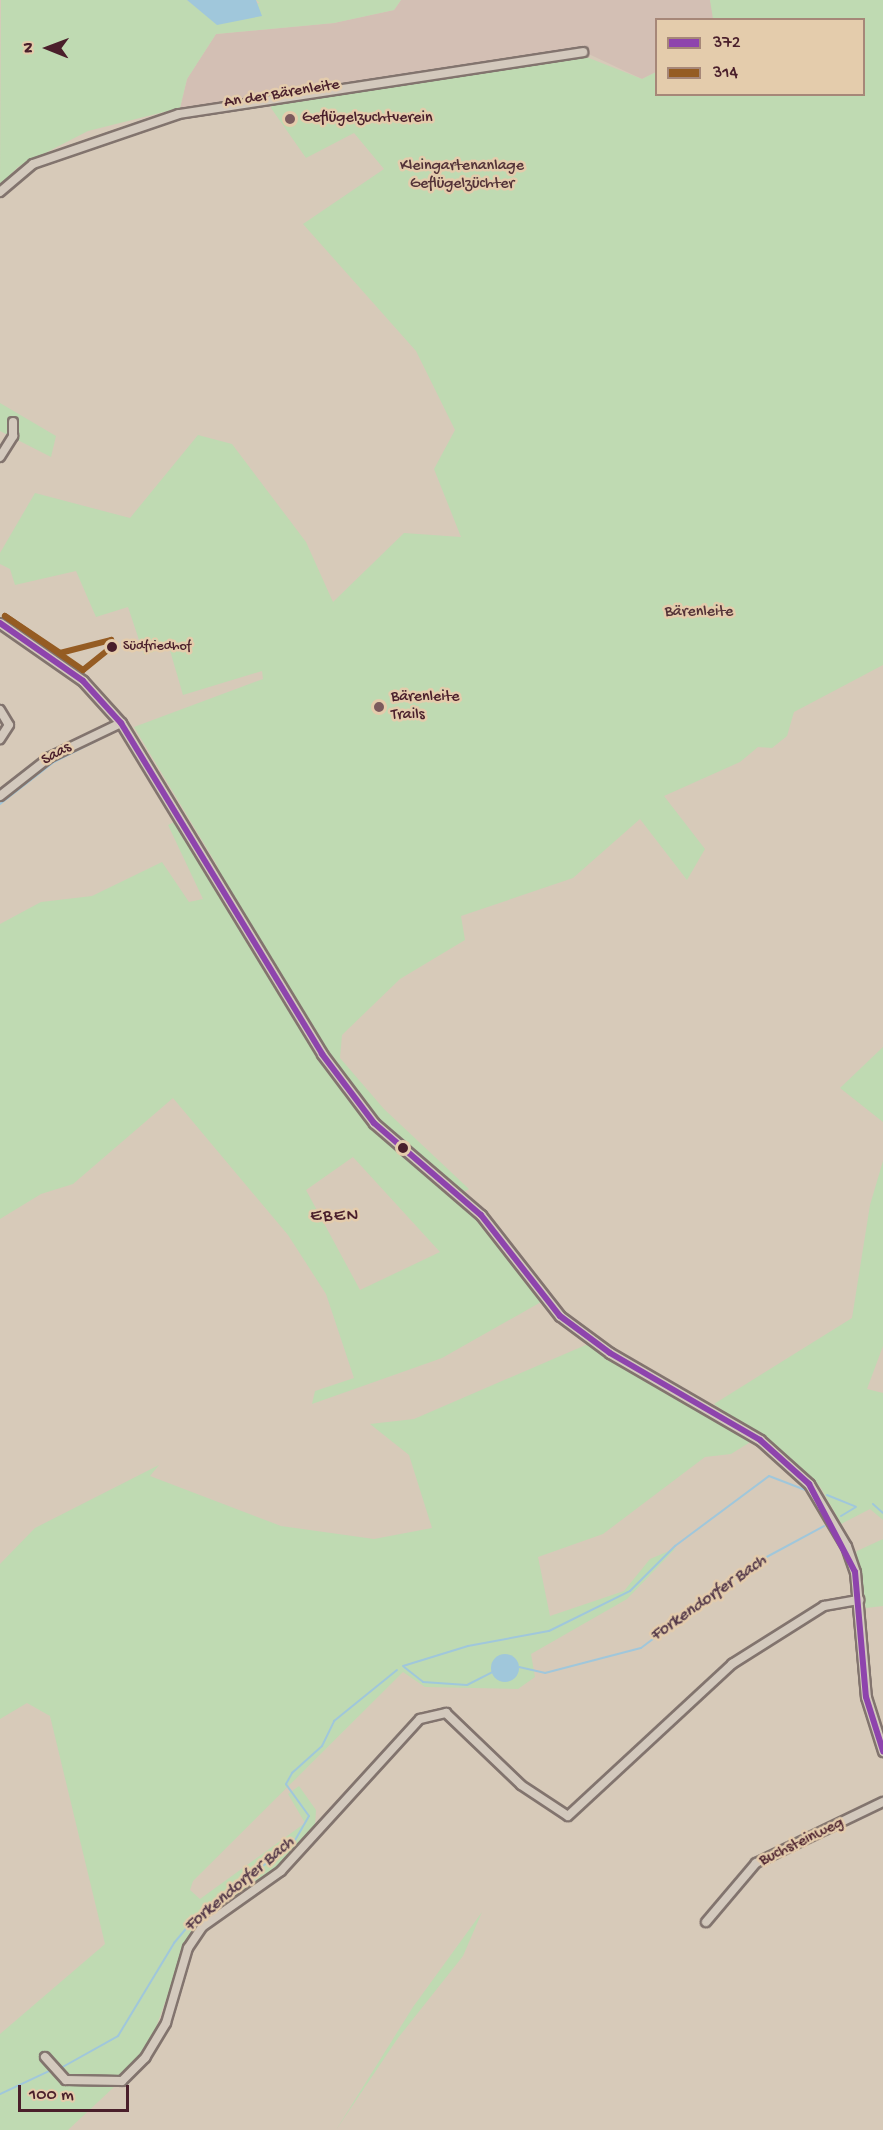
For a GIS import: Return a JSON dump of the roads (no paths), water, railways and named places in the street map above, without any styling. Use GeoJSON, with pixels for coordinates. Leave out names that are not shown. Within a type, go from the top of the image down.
{"type":"FeatureCollection","features":[{"type":"Feature","properties":{"kind":"street","name":"An der Bärenleite"},"geometry":{"type":"LineString","coordinates":[[0,192],[39,161],[179,114],[583,52]]}},
{"type":"Feature","properties":{"kind":"street"},"geometry":{"type":"LineString","coordinates":[[0,457],[13,435],[13,422]]}},
{"type":"Feature","properties":{"kind":"street"},"geometry":{"type":"LineString","coordinates":[[0,623],[83,681],[121,723],[322,1054],[374,1123],[481,1215],[560,1316],[610,1353],[790,1462],[825,1505],[846,1546],[858,1600],[866,1697],[883,1751]]}},
{"type":"Feature","properties":{"kind":"street"},"geometry":{"type":"LineString","coordinates":[[0,710],[9,725],[0,740]]}},
{"type":"Feature","properties":{"kind":"street","name":"Saas"},"geometry":{"type":"LineString","coordinates":[[0,796],[50,757],[121,723]]}},
{"type":"Feature","properties":{"kind":"street"},"geometry":{"type":"LineString","coordinates":[[45,2057],[66,2080],[122,2082],[145,2058],[166,2023],[188,1948],[202,1927],[281,1870],[420,1719],[446,1713],[521,1785],[568,1816],[732,1664],[824,1606],[858,1600]]}},
{"type":"Feature","properties":{"kind":"street","name":"Buchsteinweg"},"geometry":{"type":"LineString","coordinates":[[706,1922],[756,1863],[883,1802]]}},
{"type":"Feature","properties":{"kind":"water"},"geometry":{"type":"Polygon","coordinates":[[[187,0],[256,0],[262,16],[217,25],[187,0]]]}},
{"type":"Feature","properties":{"kind":"water"},"geometry":{"type":"Polygon","coordinates":[[[505,1654],[515,1658],[519,1668],[515,1678],[505,1682],[495,1678],[491,1668],[495,1658],[505,1654]]]}},
{"type":"Feature","properties":{"kind":"waterway"},"geometry":{"type":"LineString","coordinates":[[0,804],[54,762],[115,731]]}},
{"type":"Feature","properties":{"kind":"waterway"},"geometry":{"type":"LineString","coordinates":[[403,1666],[468,1646],[549,1631],[630,1591],[675,1546],[769,1476],[805,1490]]}},
{"type":"Feature","properties":{"kind":"waterway"},"geometry":{"type":"LineString","coordinates":[[827,1495],[856,1507]]}},
{"type":"Feature","properties":{"kind":"waterway","name":"Forkendorfer Bach"},"geometry":{"type":"LineString","coordinates":[[873,1504],[883,1513]]}},
{"type":"Feature","properties":{"kind":"waterway","name":"Forkendorfer Bach"},"geometry":{"type":"LineString","coordinates":[[841,1516],[856,1507]]}},
{"type":"Feature","properties":{"kind":"waterway","name":"Forkendorfer Bach"},"geometry":{"type":"LineString","coordinates":[[519,1667],[545,1673],[641,1648],[750,1566],[824,1526]]}},
{"type":"Feature","properties":{"kind":"waterway","name":"Forkendorfer Bach"},"geometry":{"type":"LineString","coordinates":[[404,1667],[423,1682],[467,1685],[493,1672]]}},
{"type":"Feature","properties":{"kind":"waterway","name":"Forkendorfer Bach"},"geometry":{"type":"LineString","coordinates":[[59,2069],[118,2036],[174,1943],[197,1916],[294,1842],[309,1816],[286,1784],[292,1773],[322,1746],[334,1721],[397,1670]]}},
{"type":"Feature","properties":{"kind":"waterway","name":"Forkendorfer Bach"},"geometry":{"type":"LineString","coordinates":[[0,2094],[49,2071]]}},
{"type":"Feature","properties":{"kind":"place","name":"Geflügelzuchtverein"},"geometry":{"type":"Point","coordinates":[290,119]}},
{"type":"Feature","properties":{"kind":"place","name":"Südfriedhof"},"geometry":{"type":"Point","coordinates":[112,647]}},
{"type":"Feature","properties":{"kind":"place","name":"Bärenleite Trails"},"geometry":{"type":"Point","coordinates":[379,707]}},
{"type":"Feature","properties":{"kind":"district","name":"EBEN"},"geometry":{"type":"Point","coordinates":[335,1217]}},
{"type":"Feature","properties":{"kind":"park label","name":"Kleingartenanlage Geflügelzüchter"},"geometry":{"type":"Point","coordinates":[462,176]}},
{"type":"Feature","properties":{"kind":"park label","name":"Bärenleite"},"geometry":{"type":"Point","coordinates":[699,613]}}]}
